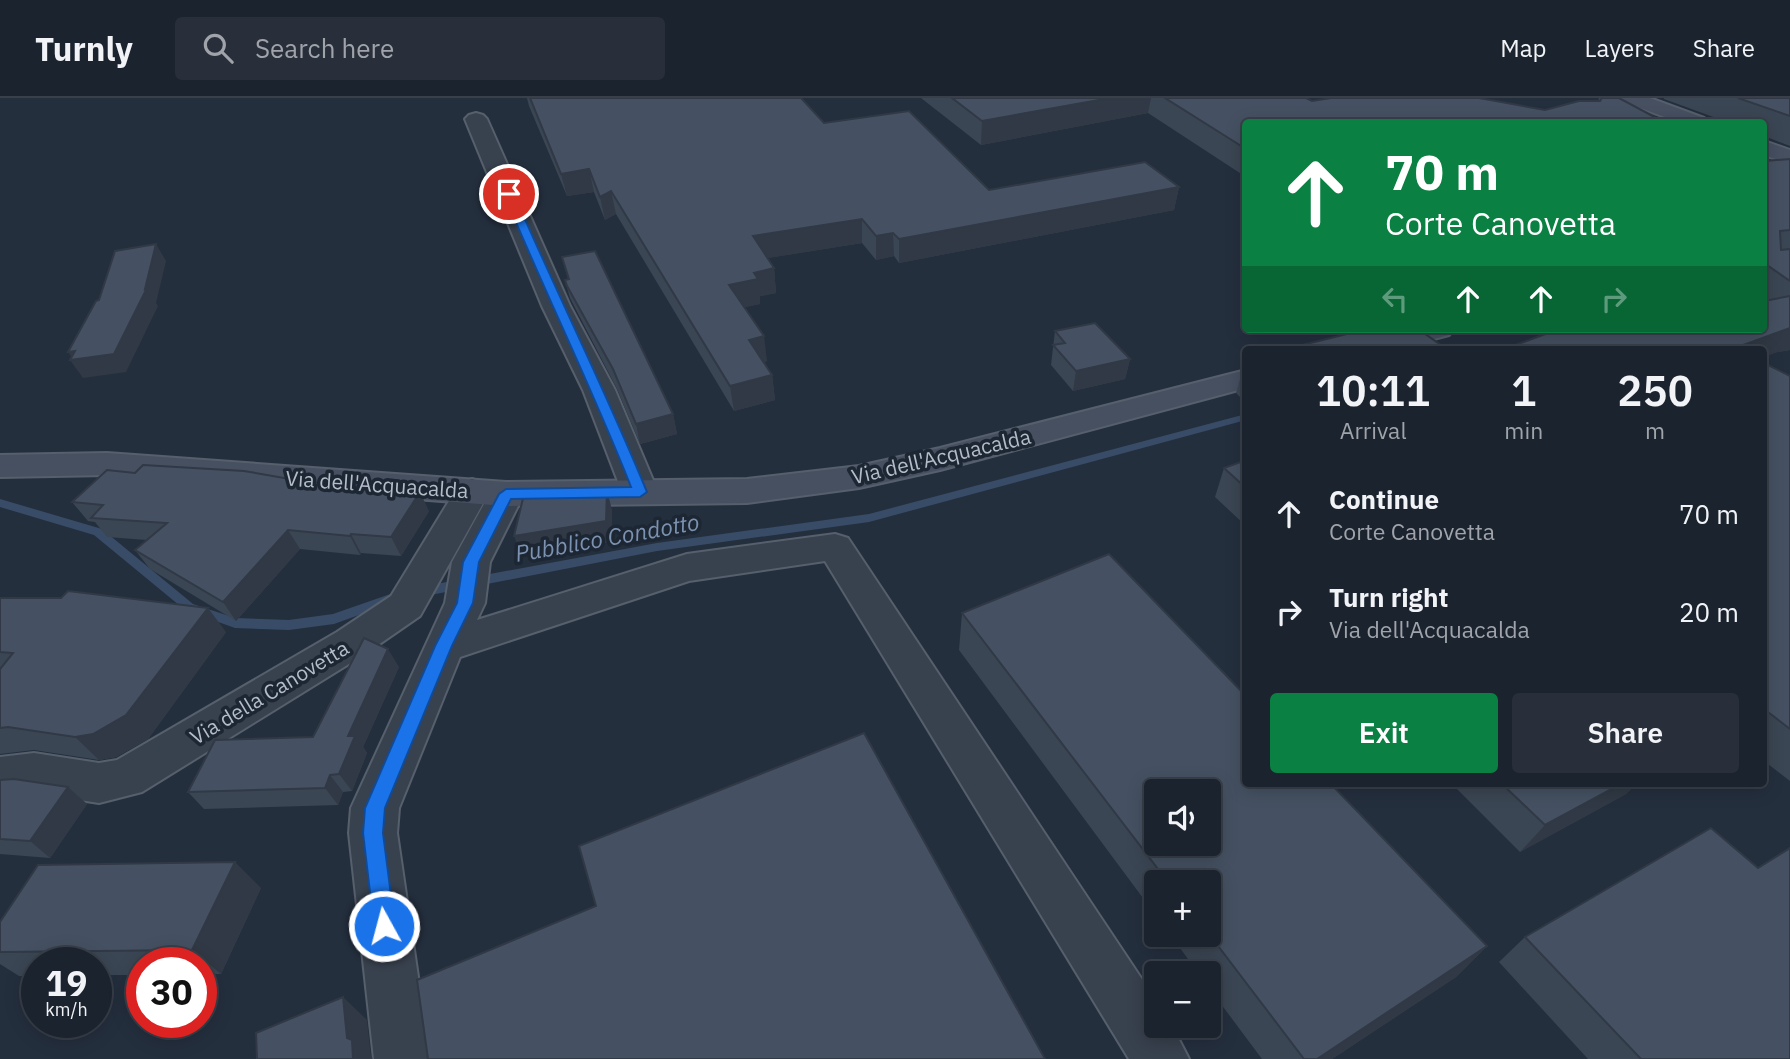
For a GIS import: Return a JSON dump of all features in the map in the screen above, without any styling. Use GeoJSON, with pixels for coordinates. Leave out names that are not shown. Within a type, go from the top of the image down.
{"type":"FeatureCollection","features":[{"type":"Feature","properties":{"kind":"street"},"geometry":{"type":"LineString","coordinates":[[1631,98],[1689,119]]}},
{"type":"Feature","properties":{"kind":"street"},"geometry":{"type":"LineString","coordinates":[[476,119],[556,306],[599,390],[640,492]]}},
{"type":"Feature","properties":{"kind":"street"},"geometry":{"type":"LineString","coordinates":[[1767,149],[1790,159]]}},
{"type":"Feature","properties":{"kind":"street"},"geometry":{"type":"LineString","coordinates":[[1767,155],[1790,159]]}},
{"type":"Feature","properties":{"kind":"street"},"geometry":{"type":"LineString","coordinates":[[1373,346],[1423,333]]}},
{"type":"Feature","properties":{"kind":"street","name":"Via dell'Acquacalda"},"geometry":{"type":"LineString","coordinates":[[0,466],[134,466],[489,493],[747,491],[859,477],[940,459],[1242,380]]}},
{"type":"Feature","properties":{"kind":"street"},"geometry":{"type":"LineString","coordinates":[[402,1059],[373,833],[375,808],[444,646],[468,582],[489,493]]}},
{"type":"Feature","properties":{"kind":"street","name":"Via della Canovetta"},"geometry":{"type":"LineString","coordinates":[[0,777],[34,773],[99,783],[126,778],[340,650],[413,593],[489,493]]}},
{"type":"Feature","properties":{"kind":"street"},"geometry":{"type":"LineString","coordinates":[[444,646],[687,568],[835,547],[1161,1059]]}},
{"type":"Feature","properties":{"kind":"building"},"geometry":{"type":"Polygon","coordinates":[[[530,98],[801,98],[824,123],[909,111],[989,190],[1145,162],[1179,187],[899,239],[893,233],[876,236],[862,219],[753,236],[774,268],[754,273],[758,279],[729,285],[764,336],[749,340],[772,375],[730,386],[611,191],[600,197],[589,169],[561,174],[530,98]]]}},
{"type":"Feature","properties":{"kind":"building"},"geometry":{"type":"Polygon","coordinates":[[[952,98],[1110,98],[982,121],[952,98]]]}},
{"type":"Feature","properties":{"kind":"building"},"geometry":{"type":"Polygon","coordinates":[[[1165,98],[1306,98],[1312,101],[1331,98],[1479,98],[1545,110],[1579,101],[1619,98],[1658,119],[1242,119],[1242,146],[1165,98]]]}},
{"type":"Feature","properties":{"kind":"building"},"geometry":{"type":"Polygon","coordinates":[[[1738,98],[1790,98],[1790,116],[1738,98]]]}},
{"type":"Feature","properties":{"kind":"building"},"geometry":{"type":"Polygon","coordinates":[[[1790,159],[1790,230],[1780,231],[1781,250],[1790,249],[1790,281],[1767,265],[1767,161],[1790,159]]]}},
{"type":"Feature","properties":{"kind":"building"},"geometry":{"type":"Polygon","coordinates":[[[156,244],[145,289],[147,288],[114,354],[70,360],[75,351],[68,352],[99,300],[115,251],[156,244]]]}},
{"type":"Feature","properties":{"kind":"building"},"geometry":{"type":"Polygon","coordinates":[[[595,251],[673,414],[636,424],[613,369],[567,286],[565,280],[569,279],[562,257],[595,251]]]}},
{"type":"Feature","properties":{"kind":"building"},"geometry":{"type":"Polygon","coordinates":[[[1790,296],[1790,328],[1740,346],[1513,346],[1548,333],[1767,333],[1767,300],[1790,296]]]}},
{"type":"Feature","properties":{"kind":"building"},"geometry":{"type":"Polygon","coordinates":[[[1095,323],[1130,359],[1076,371],[1053,345],[1065,343],[1055,331],[1095,323]]]}},
{"type":"Feature","properties":{"kind":"building"},"geometry":{"type":"Polygon","coordinates":[[[1351,333],[1424,333],[1442,346],[1298,346],[1351,333]]]}},
{"type":"Feature","properties":{"kind":"building"},"geometry":{"type":"Polygon","coordinates":[[[1767,364],[1790,376],[1790,729],[1767,711],[1767,364]]]}},
{"type":"Feature","properties":{"kind":"building"},"geometry":{"type":"Polygon","coordinates":[[[1242,461],[1242,484],[1224,468],[1242,461]]]}},
{"type":"Feature","properties":{"kind":"building"},"geometry":{"type":"Polygon","coordinates":[[[143,465],[244,471],[301,481],[420,492],[391,537],[288,530],[223,602],[135,550],[167,523],[91,518],[103,505],[72,502],[107,470],[135,473],[143,465]]]}},
{"type":"Feature","properties":{"kind":"building"},"geometry":{"type":"Polygon","coordinates":[[[525,490],[607,490],[606,521],[514,536],[525,490]]]}},
{"type":"Feature","properties":{"kind":"building"},"geometry":{"type":"Polygon","coordinates":[[[1109,554],[1242,692],[1242,787],[1334,787],[1487,946],[1317,1059],[1304,1059],[1219,947],[1221,947],[1221,870],[1159,870],[1148,856],[1221,856],[1221,779],[1144,779],[1144,851],[962,613],[1109,554]]]}},
{"type":"Feature","properties":{"kind":"building"},"geometry":{"type":"Polygon","coordinates":[[[68,591],[208,608],[126,715],[93,734],[75,737],[0,728],[0,669],[13,653],[0,652],[0,598],[61,598],[68,591]]]}},
{"type":"Feature","properties":{"kind":"building"},"geometry":{"type":"Polygon","coordinates":[[[364,638],[388,649],[348,736],[355,736],[339,774],[330,775],[325,788],[188,792],[215,740],[313,737],[364,638]]]}},
{"type":"Feature","properties":{"kind":"building"},"geometry":{"type":"Polygon","coordinates":[[[864,733],[1045,1059],[428,1059],[417,980],[596,906],[579,846],[864,733]]]}},
{"type":"Feature","properties":{"kind":"building"},"geometry":{"type":"Polygon","coordinates":[[[14,779],[68,787],[30,841],[0,839],[0,780],[14,779]]]}},
{"type":"Feature","properties":{"kind":"building"},"geometry":{"type":"Polygon","coordinates":[[[1505,787],[1615,787],[1545,825],[1505,787]]]}},
{"type":"Feature","properties":{"kind":"building"},"geometry":{"type":"Polygon","coordinates":[[[1711,828],[1758,868],[1790,848],[1790,1059],[1641,1059],[1525,937],[1711,828]]]}},
{"type":"Feature","properties":{"kind":"building"},"geometry":{"type":"Polygon","coordinates":[[[235,862],[193,947],[126,947],[126,951],[112,951],[112,947],[21,947],[21,952],[0,952],[0,922],[38,865],[235,862]]]}},
{"type":"Feature","properties":{"kind":"building"},"geometry":{"type":"Polygon","coordinates":[[[343,997],[347,1038],[352,1040],[353,1059],[257,1059],[256,1033],[343,997]]]}},
{"type":"Feature","properties":{"kind":"waterway","name":"Pubblico Condotto"},"geometry":{"type":"LineString","coordinates":[[420,592],[657,547],[869,518],[1242,418]]}},
{"type":"Feature","properties":{"kind":"waterway","name":"Pubblico Condotto"},"geometry":{"type":"LineString","coordinates":[[0,503],[98,532],[189,607],[235,623],[289,625],[334,619],[399,596]]}},
{"type":"Feature","properties":{"kind":"route"},"geometry":{"type":"LineString","coordinates":[[384,926],[373,833],[375,808],[465,603],[471,562],[506,494],[640,492],[599,390],[556,306],[509,194]]}}]}
